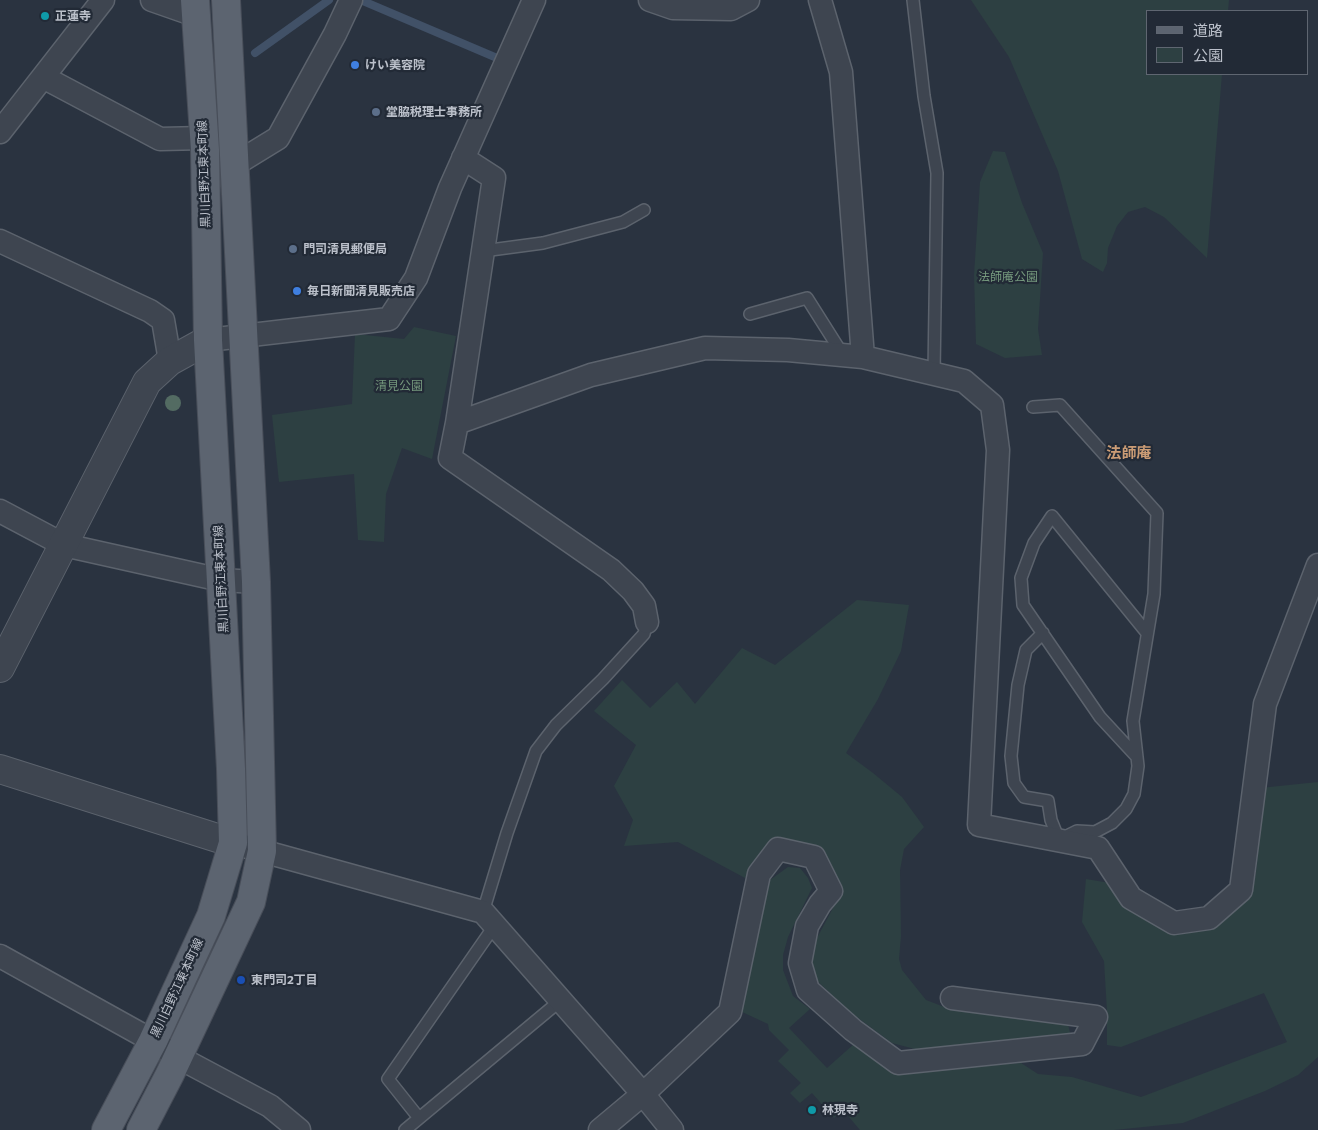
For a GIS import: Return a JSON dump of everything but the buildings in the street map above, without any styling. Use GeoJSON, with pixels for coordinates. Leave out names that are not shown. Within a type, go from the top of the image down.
{"type":"FeatureCollection","features":[{"type":"Feature","properties":{"kind":"main road"},"geometry":{"type":"LineString","coordinates":[[141,1130],[178,1057],[251,902],[262,851],[256,582],[226,0]]}},
{"type":"Feature","properties":{"kind":"main road","name":"黒川白野江東本町線"},"geometry":{"type":"LineString","coordinates":[[106,1130],[153,1040],[211,916],[233,843],[208,340],[204,138],[195,8]]}},
{"type":"Feature","properties":{"kind":"street"},"geometry":{"type":"LineString","coordinates":[[0,132],[103,0]]}},
{"type":"Feature","properties":{"kind":"street"},"geometry":{"type":"LineString","coordinates":[[152,0],[195,8]]}},
{"type":"Feature","properties":{"kind":"street"},"geometry":{"type":"LineString","coordinates":[[234,165],[278,138],[335,34],[351,0]]}},
{"type":"Feature","properties":{"kind":"street"},"geometry":{"type":"LineString","coordinates":[[0,668],[147,382],[170,361],[208,340],[389,319],[416,278],[450,188],[534,0]]}},
{"type":"Feature","properties":{"kind":"street"},"geometry":{"type":"LineString","coordinates":[[650,0],[673,8],[693,4],[730,9],[748,0]]}},
{"type":"Feature","properties":{"kind":"street"},"geometry":{"type":"LineString","coordinates":[[820,0],[841,72],[853,356]]}},
{"type":"Feature","properties":{"kind":"street"},"geometry":{"type":"LineString","coordinates":[[43,77],[160,139],[204,138]]}},
{"type":"Feature","properties":{"kind":"street"},"geometry":{"type":"LineString","coordinates":[[463,158],[494,178],[450,458],[611,570],[633,591],[644,606],[647,622]]}},
{"type":"Feature","properties":{"kind":"street"},"geometry":{"type":"LineString","coordinates":[[0,241],[150,311],[163,320],[170,361]]}},
{"type":"Feature","properties":{"kind":"street"},"geometry":{"type":"LineString","coordinates":[[457,422],[592,375],[705,348],[788,350],[853,356],[964,381],[992,405],[998,450],[979,825],[1098,848],[1132,898],[1174,923],[1209,918],[1241,890],[1265,704],[1318,565]]}},
{"type":"Feature","properties":{"kind":"street"},"geometry":{"type":"LineString","coordinates":[[0,511],[64,545],[221,580],[256,582]]}},
{"type":"Feature","properties":{"kind":"street"},"geometry":{"type":"LineString","coordinates":[[0,769],[233,843],[489,919],[643,1094],[672,1130]]}},
{"type":"Feature","properties":{"kind":"street"},"geometry":{"type":"LineString","coordinates":[[600,1130],[643,1094],[730,1012],[759,874],[778,849],[814,857],[831,891],[820,904],[808,926],[800,963],[808,990],[853,1030],[898,1063],[1082,1044],[1096,1017],[952,998]]}},
{"type":"Feature","properties":{"kind":"street"},"geometry":{"type":"LineString","coordinates":[[0,956],[153,1040],[178,1057],[270,1106],[299,1130]]}},
{"type":"Feature","properties":{"kind":"lane"},"geometry":{"type":"LineString","coordinates":[[913,0],[924,96],[937,173],[934,374]]}},
{"type":"Feature","properties":{"kind":"lane"},"geometry":{"type":"LineString","coordinates":[[483,251],[543,243],[623,222],[644,210]]}},
{"type":"Feature","properties":{"kind":"lane"},"geometry":{"type":"LineString","coordinates":[[750,314],[807,298],[853,356]]}},
{"type":"Feature","properties":{"kind":"lane"},"geometry":{"type":"LineString","coordinates":[[1032,407],[1060,405],[1157,513],[1154,594],[1133,721],[1138,766],[1134,794],[1126,808],[1112,822],[1095,832],[1077,831],[1059,840],[1050,820],[1048,801],[1024,797],[1014,783],[1011,756],[1018,685],[1026,650],[1043,633]]}},
{"type":"Feature","properties":{"kind":"lane"},"geometry":{"type":"LineString","coordinates":[[1137,757],[1100,717],[1023,605],[1021,578],[1034,544],[1052,516],[1147,633]]}},
{"type":"Feature","properties":{"kind":"lane"},"geometry":{"type":"LineString","coordinates":[[419,1118],[388,1079],[489,919],[507,833],[536,750],[556,725],[603,679],[644,634],[647,622]]}},
{"type":"Feature","properties":{"kind":"lane"},"geometry":{"type":"LineString","coordinates":[[404,1130],[561,1000]]}},
{"type":"Feature","properties":{"kind":"green space"},"geometry":{"type":"Polygon","coordinates":[[[971,0],[1229,0],[1228,10],[1146,10],[1146,75],[1222,75],[1207,258],[1164,217],[1145,207],[1128,212],[1117,226],[1108,248],[1107,263],[1103,272],[1082,259],[1058,171],[1009,57],[971,0]]]}},
{"type":"Feature","properties":{"kind":"green space","name":"法師庵公園"},"geometry":{"type":"Polygon","coordinates":[[[993,151],[1005,152],[1022,203],[1043,253],[1038,329],[1042,355],[1005,358],[976,344],[974,275],[980,182],[993,151]]]}},
{"type":"Feature","properties":{"kind":"green space","name":"清見公園"},"geometry":{"type":"Polygon","coordinates":[[[414,327],[456,336],[432,459],[402,448],[386,494],[384,542],[358,540],[354,474],[279,482],[272,415],[352,404],[355,334],[404,339],[414,327]]]}},
{"type":"Feature","properties":{"kind":"green space"},"geometry":{"type":"Polygon","coordinates":[[[857,600],[909,605],[901,651],[878,699],[846,753],[902,797],[924,827],[904,849],[900,870],[901,936],[899,959],[902,970],[926,1000],[947,1008],[1068,1024],[1070,1033],[1058,1040],[926,1052],[892,1043],[850,1012],[814,978],[809,953],[833,908],[838,894],[806,844],[795,841],[777,843],[756,863],[745,878],[678,842],[624,846],[633,820],[614,786],[636,745],[594,711],[622,680],[650,708],[677,682],[695,704],[742,648],[775,665],[857,600]]]}},
{"type":"Feature","properties":{"kind":"green space"},"geometry":{"type":"Polygon","coordinates":[[[1318,782],[1318,1057],[1298,1075],[1265,1091],[1183,1123],[1114,1130],[860,1130],[843,1110],[834,1118],[812,1093],[800,1103],[790,1093],[801,1083],[778,1061],[789,1050],[769,1030],[768,1024],[740,1011],[750,950],[770,880],[788,867],[800,868],[808,878],[812,888],[788,937],[783,955],[783,970],[793,996],[810,1009],[789,1028],[827,1068],[854,1044],[876,1061],[908,1070],[1021,1063],[1038,1074],[1072,1077],[1141,1097],[1287,1042],[1264,993],[1121,1047],[1107,1045],[1104,961],[1082,922],[1086,879],[1116,884],[1163,927],[1244,896],[1254,883],[1257,865],[1260,788],[1318,782]]]}},
{"type":"Feature","properties":{"kind":"waterway"},"geometry":{"type":"LineString","coordinates":[[255,53],[329,0]]}},
{"type":"Feature","properties":{"kind":"waterway"},"geometry":{"type":"LineString","coordinates":[[363,1],[497,58]]}},
{"type":"Feature","properties":{"kind":"place","name":"正蓮寺"},"geometry":{"type":"Point","coordinates":[45,16]}},
{"type":"Feature","properties":{"kind":"place","name":"けい美容院"},"geometry":{"type":"Point","coordinates":[355,65]}},
{"type":"Feature","properties":{"kind":"place","name":"堂脇税理士事務所"},"geometry":{"type":"Point","coordinates":[376,112]}},
{"type":"Feature","properties":{"kind":"place","name":"門司清見郵便局"},"geometry":{"type":"Point","coordinates":[293,249]}},
{"type":"Feature","properties":{"kind":"place","name":"毎日新聞清見販売店"},"geometry":{"type":"Point","coordinates":[297,291]}},
{"type":"Feature","properties":{"kind":"place","name":"東門司2丁目"},"geometry":{"type":"Point","coordinates":[241,980]}},
{"type":"Feature","properties":{"kind":"place","name":"林現寺"},"geometry":{"type":"Point","coordinates":[812,1110]}},
{"type":"Feature","properties":{"kind":"district","name":"法師庵"},"geometry":{"type":"Point","coordinates":[1129,453]}}]}
